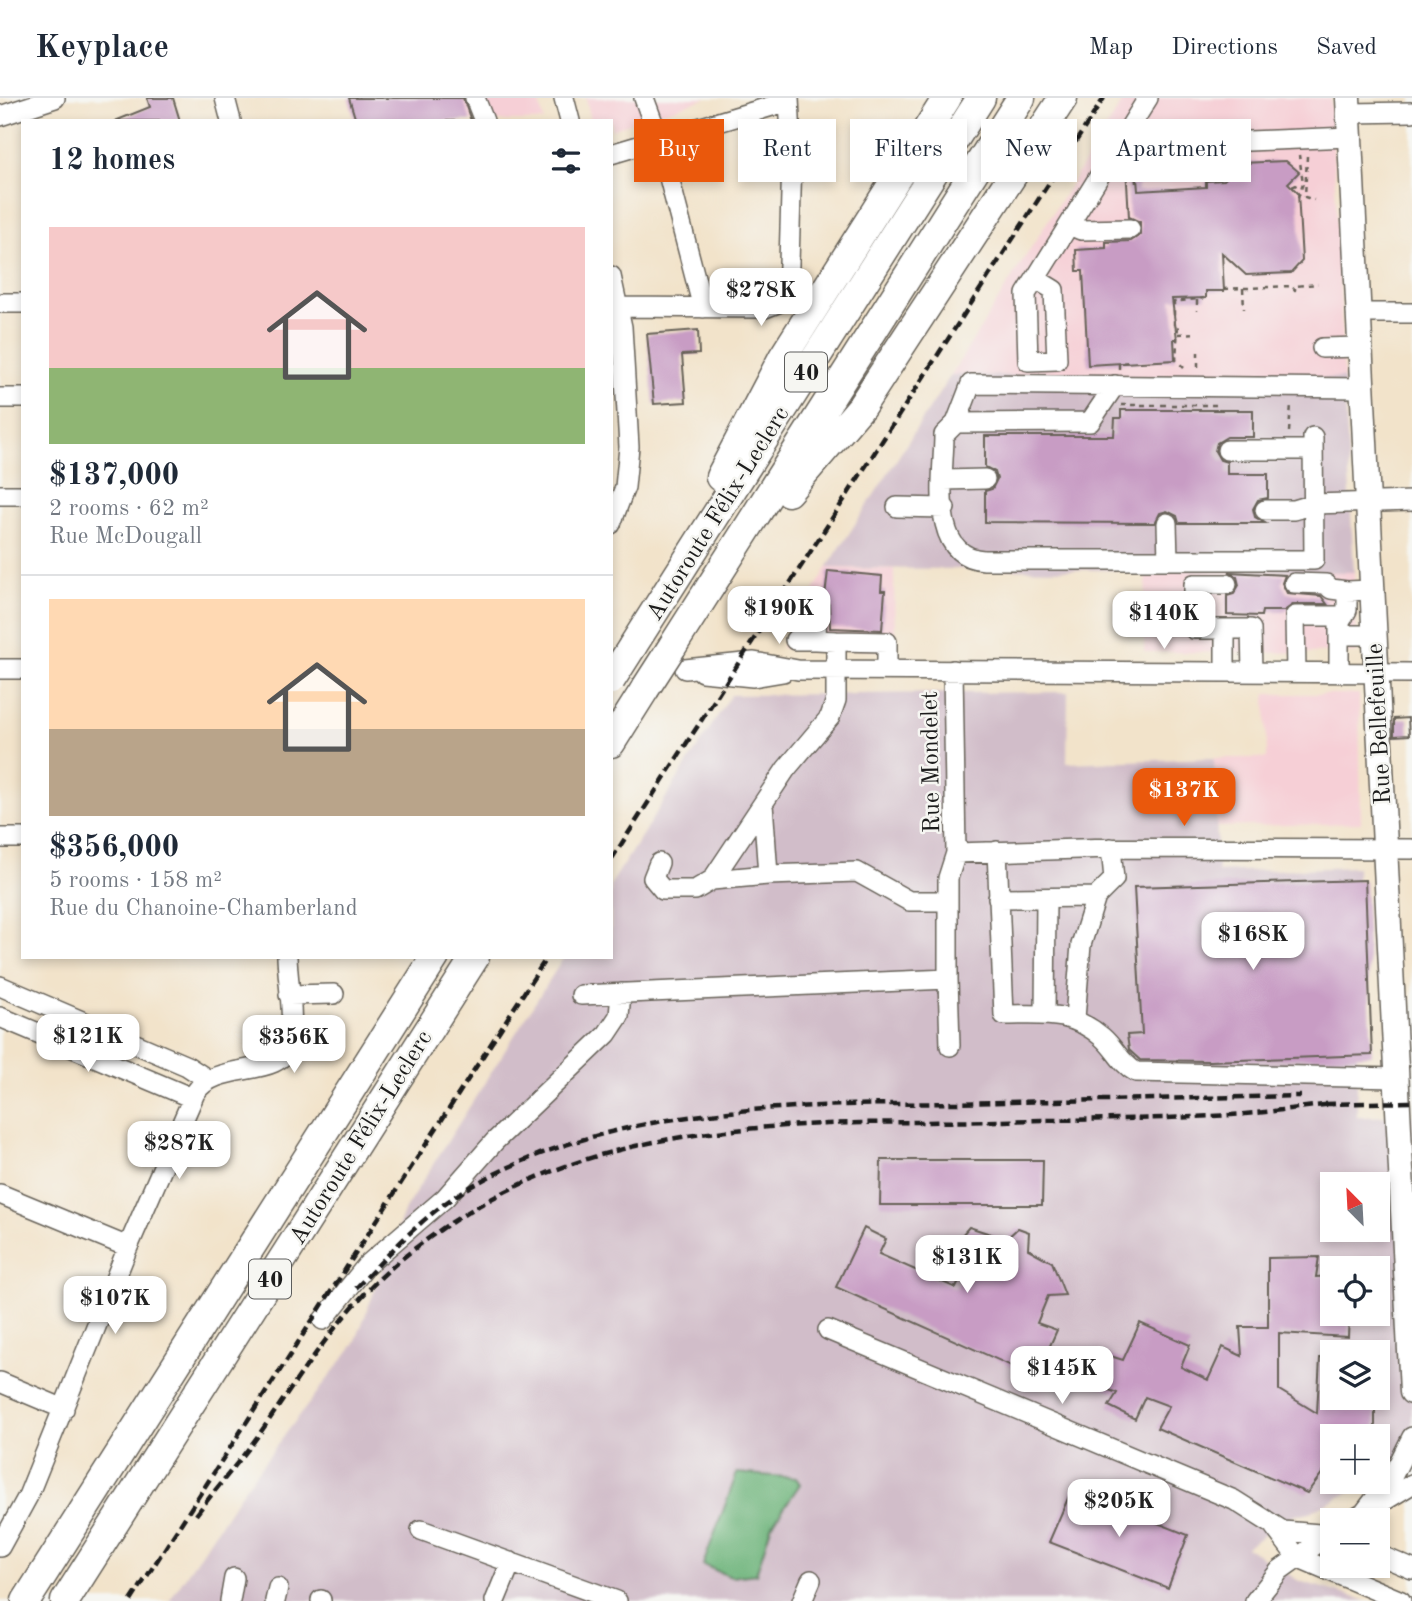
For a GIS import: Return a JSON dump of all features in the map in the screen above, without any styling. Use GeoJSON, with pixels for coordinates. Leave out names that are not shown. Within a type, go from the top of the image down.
{"type":"FeatureCollection","features":[{"type":"Feature","properties":{"kind":"highway"},"geometry":{"type":"LineString","coordinates":[[632,647],[783,357],[947,98]]}},
{"type":"Feature","properties":{"kind":"highway","name":"Autoroute Félix-Leclerc"},"geometry":{"type":"LineString","coordinates":[[613,677],[981,98]]}},
{"type":"Feature","properties":{"kind":"highway","name":"Autoroute Félix-Leclerc"},"geometry":{"type":"LineString","coordinates":[[613,740],[645,689],[679,658],[721,571],[1021,98]]}},
{"type":"Feature","properties":{"kind":"highway"},"geometry":{"type":"LineString","coordinates":[[721,571],[861,407],[1063,98]]}},
{"type":"Feature","properties":{"kind":"highway","name":"Autoroute Félix-Leclerc"},"geometry":{"type":"LineString","coordinates":[[26,1601],[434,959]]}},
{"type":"Feature","properties":{"kind":"highway","name":"Autoroute Félix-Leclerc"},"geometry":{"type":"LineString","coordinates":[[65,1601],[474,959]]}},
{"type":"Feature","properties":{"kind":"main road","name":"Rue Bellefeuille"},"geometry":{"type":"LineString","coordinates":[[1349,116],[1367,501],[1353,609],[1373,635],[1412,1392]]}},
{"type":"Feature","properties":{"kind":"street"},"geometry":{"type":"LineString","coordinates":[[0,116],[55,98]]}},
{"type":"Feature","properties":{"kind":"street"},"geometry":{"type":"LineString","coordinates":[[225,98],[230,119]]}},
{"type":"Feature","properties":{"kind":"street"},"geometry":{"type":"LineString","coordinates":[[475,98],[483,119]]}},
{"type":"Feature","properties":{"kind":"street"},"geometry":{"type":"LineString","coordinates":[[564,98],[569,119]]}},
{"type":"Feature","properties":{"kind":"street"},"geometry":{"type":"LineString","coordinates":[[644,98],[652,119]]}},
{"type":"Feature","properties":{"kind":"street"},"geometry":{"type":"LineString","coordinates":[[1135,119],[1148,98]]}},
{"type":"Feature","properties":{"kind":"street"},"geometry":{"type":"LineString","coordinates":[[613,519],[623,495],[629,463],[622,327],[615,307],[765,308],[778,306],[788,299],[792,158],[789,100],[724,120]]}},
{"type":"Feature","properties":{"kind":"street"},"geometry":{"type":"LineString","coordinates":[[1251,130],[1349,116],[1412,112]]}},
{"type":"Feature","properties":{"kind":"street"},"geometry":{"type":"LineString","coordinates":[[613,153],[634,147]]}},
{"type":"Feature","properties":{"kind":"street"},"geometry":{"type":"LineString","coordinates":[[670,182],[703,308]]}},
{"type":"Feature","properties":{"kind":"street"},"geometry":{"type":"LineString","coordinates":[[1036,279],[1096,182]]}},
{"type":"Feature","properties":{"kind":"street"},"geometry":{"type":"LineString","coordinates":[[1069,225],[1081,230],[1130,229]]}},
{"type":"Feature","properties":{"kind":"street"},"geometry":{"type":"LineString","coordinates":[[0,303],[21,303]]}},
{"type":"Feature","properties":{"kind":"street"},"geometry":{"type":"LineString","coordinates":[[1359,313],[1412,313]]}},
{"type":"Feature","properties":{"kind":"street"},"geometry":{"type":"LineString","coordinates":[[1322,348],[1360,347]]}},
{"type":"Feature","properties":{"kind":"street"},"geometry":{"type":"LineString","coordinates":[[1227,450],[1313,444],[1314,560],[977,560],[962,554],[951,543],[945,528],[944,435],[956,423],[971,384],[1117,377],[1362,388]]}},
{"type":"Feature","properties":{"kind":"street"},"geometry":{"type":"LineString","coordinates":[[956,423],[1090,422],[1117,377]]}},
{"type":"Feature","properties":{"kind":"street"},"geometry":{"type":"LineString","coordinates":[[0,398],[21,398]]}},
{"type":"Feature","properties":{"kind":"street"},"geometry":{"type":"LineString","coordinates":[[944,480],[985,479]]}},
{"type":"Feature","properties":{"kind":"street"},"geometry":{"type":"LineString","coordinates":[[0,495],[21,495]]}},
{"type":"Feature","properties":{"kind":"street"},"geometry":{"type":"LineString","coordinates":[[1265,510],[1294,510],[1314,504],[1412,501]]}},
{"type":"Feature","properties":{"kind":"street"},"geometry":{"type":"LineString","coordinates":[[897,507],[945,508]]}},
{"type":"Feature","properties":{"kind":"street"},"geometry":{"type":"LineString","coordinates":[[1167,523],[1168,560]]}},
{"type":"Feature","properties":{"kind":"street"},"geometry":{"type":"LineString","coordinates":[[1294,583],[1326,584],[1353,609],[1373,635]]}},
{"type":"Feature","properties":{"kind":"street"},"geometry":{"type":"LineString","coordinates":[[1227,584],[1195,584],[1194,629],[1251,629],[1252,672]]}},
{"type":"Feature","properties":{"kind":"street"},"geometry":{"type":"LineString","coordinates":[[816,640],[817,605]]}},
{"type":"Feature","properties":{"kind":"street"},"geometry":{"type":"LineString","coordinates":[[1296,672],[1295,613],[1353,609]]}},
{"type":"Feature","properties":{"kind":"street"},"geometry":{"type":"LineString","coordinates":[[1339,672],[1353,609]]}},
{"type":"Feature","properties":{"kind":"street"},"geometry":{"type":"LineString","coordinates":[[1225,629],[1225,672]]}},
{"type":"Feature","properties":{"kind":"street"},"geometry":{"type":"LineString","coordinates":[[795,640],[887,642],[887,670]]}},
{"type":"Feature","properties":{"kind":"street"},"geometry":{"type":"LineString","coordinates":[[712,880],[786,769],[830,716],[836,700],[836,641]]}},
{"type":"Feature","properties":{"kind":"street"},"geometry":{"type":"LineString","coordinates":[[613,668],[679,658],[754,662],[798,670],[1412,673]]}},
{"type":"Feature","properties":{"kind":"street"},"geometry":{"type":"LineString","coordinates":[[0,669],[21,669]]}},
{"type":"Feature","properties":{"kind":"street","name":"Rue Mondelet"},"geometry":{"type":"LineString","coordinates":[[950,1046],[948,878],[956,853],[953,670]]}},
{"type":"Feature","properties":{"kind":"street"},"geometry":{"type":"LineString","coordinates":[[763,804],[768,875]]}},
{"type":"Feature","properties":{"kind":"street"},"geometry":{"type":"LineString","coordinates":[[0,838],[21,838]]}},
{"type":"Feature","properties":{"kind":"street"},"geometry":{"type":"LineString","coordinates":[[956,853],[1111,848],[1412,849]]}},
{"type":"Feature","properties":{"kind":"street"},"geometry":{"type":"LineString","coordinates":[[1075,1018],[1080,945],[1096,897],[1114,879],[1111,848]]}},
{"type":"Feature","properties":{"kind":"street"},"geometry":{"type":"LineString","coordinates":[[997,851],[1004,1015],[1075,1018],[1104,1038],[1123,1064],[1136,1072],[1395,1078]]}},
{"type":"Feature","properties":{"kind":"street"},"geometry":{"type":"LineString","coordinates":[[659,863],[653,878],[663,890],[695,890],[712,880],[857,872],[909,901],[948,901]]}},
{"type":"Feature","properties":{"kind":"street"},"geometry":{"type":"LineString","coordinates":[[998,898],[1096,897]]}},
{"type":"Feature","properties":{"kind":"street"},"geometry":{"type":"LineString","coordinates":[[1045,1015],[1046,898]]}},
{"type":"Feature","properties":{"kind":"street"},"geometry":{"type":"LineString","coordinates":[[0,1547],[25,1504],[128,1248],[192,1098],[207,1079],[273,1064],[284,1057],[290,1041],[287,959]]}},
{"type":"Feature","properties":{"kind":"street"},"geometry":{"type":"LineString","coordinates":[[581,995],[948,979]]}},
{"type":"Feature","properties":{"kind":"street"},"geometry":{"type":"LineString","coordinates":[[0,986],[187,1066],[207,1079]]}},
{"type":"Feature","properties":{"kind":"street"},"geometry":{"type":"LineString","coordinates":[[323,1320],[368,1265],[445,1198],[495,1141],[607,1034],[619,1016],[621,993]]}},
{"type":"Feature","properties":{"kind":"street"},"geometry":{"type":"LineString","coordinates":[[289,995],[334,994]]}},
{"type":"Feature","properties":{"kind":"street"},"geometry":{"type":"LineString","coordinates":[[0,1017],[171,1086],[192,1098]]}},
{"type":"Feature","properties":{"kind":"street"},"geometry":{"type":"LineString","coordinates":[[0,1194],[128,1248]]}},
{"type":"Feature","properties":{"kind":"street"},"geometry":{"type":"LineString","coordinates":[[828,1330],[1234,1500],[1283,1531],[1320,1533]]}},
{"type":"Feature","properties":{"kind":"street"},"geometry":{"type":"LineString","coordinates":[[0,1382],[64,1409]]}},
{"type":"Feature","properties":{"kind":"street"},"geometry":{"type":"LineString","coordinates":[[1366,1508],[1393,1475],[1412,1437]]}},
{"type":"Feature","properties":{"kind":"street"},"geometry":{"type":"LineString","coordinates":[[1373,1508],[1412,1485]]}},
{"type":"Feature","properties":{"kind":"street"},"geometry":{"type":"LineString","coordinates":[[1273,1525],[1297,1556],[1401,1601]]}},
{"type":"Feature","properties":{"kind":"street"},"geometry":{"type":"LineString","coordinates":[[421,1530],[617,1601]]}},
{"type":"Feature","properties":{"kind":"street"},"geometry":{"type":"LineString","coordinates":[[1255,1601],[1262,1588],[1297,1556],[1320,1541]]}},
{"type":"Feature","properties":{"kind":"street"},"geometry":{"type":"LineString","coordinates":[[1390,1560],[1412,1569]]}},
{"type":"Feature","properties":{"kind":"street"},"geometry":{"type":"LineString","coordinates":[[495,1601],[511,1562]]}},
{"type":"Feature","properties":{"kind":"street"},"geometry":{"type":"LineString","coordinates":[[230,1601],[234,1578]]}},
{"type":"Feature","properties":{"kind":"street"},"geometry":{"type":"LineString","coordinates":[[802,1601],[811,1580]]}},
{"type":"Feature","properties":{"kind":"path"},"geometry":{"type":"LineString","coordinates":[[1299,149],[1305,197],[1314,200]]}},
{"type":"Feature","properties":{"kind":"path"},"geometry":{"type":"LineString","coordinates":[[1298,198],[1307,179],[1306,149]]}},
{"type":"Feature","properties":{"kind":"path"},"geometry":{"type":"LineString","coordinates":[[1293,187],[1303,183]]}},
{"type":"Feature","properties":{"kind":"path"},"geometry":{"type":"LineString","coordinates":[[1224,289],[1292,286],[1294,289],[1295,286],[1318,284]]}},
{"type":"Feature","properties":{"kind":"path"},"geometry":{"type":"LineString","coordinates":[[1243,288],[1244,309]]}},
{"type":"Feature","properties":{"kind":"path"},"geometry":{"type":"LineString","coordinates":[[1176,360],[1178,325],[1174,325],[1174,302],[1204,298]]}},
{"type":"Feature","properties":{"kind":"path"},"geometry":{"type":"LineString","coordinates":[[1197,300],[1197,311]]}},
{"type":"Feature","properties":{"kind":"path"},"geometry":{"type":"LineString","coordinates":[[1178,334],[1197,333]]}},
{"type":"Feature","properties":{"kind":"path"},"geometry":{"type":"LineString","coordinates":[[1198,352],[1198,377]]}},
{"type":"Feature","properties":{"kind":"path"},"geometry":{"type":"LineString","coordinates":[[1117,377],[1119,363],[1130,362]]}},
{"type":"Feature","properties":{"kind":"path"},"geometry":{"type":"LineString","coordinates":[[1284,438],[1290,430],[1290,399]]}},
{"type":"Feature","properties":{"kind":"shaded area"},"geometry":{"type":"Polygon","coordinates":[[[348,98],[538,98],[543,119],[354,119],[348,98]]]}},
{"type":"Feature","properties":{"kind":"shaded area"},"geometry":{"type":"Polygon","coordinates":[[[586,98],[707,98],[642,119],[634,119],[634,122],[613,128],[613,119],[591,119],[586,98]]]}},
{"type":"Feature","properties":{"kind":"shaded area"},"geometry":{"type":"Polygon","coordinates":[[[1125,98],[1331,98],[1344,378],[951,375],[1072,182],[1077,182],[1077,174],[1091,152],[1091,182],[1251,182],[1251,119],[1112,119],[1125,98]]]}},
{"type":"Feature","properties":{"kind":"shaded area"},"geometry":{"type":"Polygon","coordinates":[[[951,375],[1344,378],[1354,572],[827,568],[951,375]]]}},
{"type":"Feature","properties":{"kind":"shaded area"},"geometry":{"type":"Polygon","coordinates":[[[827,568],[894,569],[895,650],[781,648],[827,568]]]}},
{"type":"Feature","properties":{"kind":"shaded area"},"geometry":{"type":"Polygon","coordinates":[[[1146,571],[1354,572],[1357,653],[1144,652],[1146,571]]]}},
{"type":"Feature","properties":{"kind":"shaded area"},"geometry":{"type":"Polygon","coordinates":[[[1068,692],[1067,763],[1214,758],[1218,872],[1357,867],[1357,1117],[1412,1116],[1412,1472],[1390,1466],[1390,1424],[1320,1424],[1320,1494],[1346,1494],[1308,1513],[1295,1514],[1246,1547],[1299,1581],[1367,1601],[169,1601],[245,1487],[355,1343],[405,1209],[563,959],[613,959],[613,881],[731,695],[1068,692]]]}},
{"type":"Feature","properties":{"kind":"shaded area"},"geometry":{"type":"Polygon","coordinates":[[[1266,694],[1359,694],[1361,823],[1216,827],[1214,758],[1267,758],[1266,694]]]}},
{"type":"Feature","properties":{"kind":"green space"},"geometry":{"type":"Polygon","coordinates":[[[737,1473],[796,1478],[800,1484],[771,1527],[756,1574],[731,1577],[703,1565],[737,1473]]]}},
{"type":"Feature","properties":{"kind":"building"},"geometry":{"type":"Polygon","coordinates":[[[147,98],[173,98],[179,119],[120,119],[150,107],[147,98]]]}},
{"type":"Feature","properties":{"kind":"building"},"geometry":{"type":"Polygon","coordinates":[[[349,98],[463,98],[470,119],[355,119],[349,98]]]}},
{"type":"Feature","properties":{"kind":"building"},"geometry":{"type":"Polygon","coordinates":[[[1286,161],[1299,172],[1288,183],[1298,193],[1302,261],[1291,273],[1246,275],[1222,253],[1224,291],[1206,291],[1206,298],[1172,299],[1177,339],[1174,339],[1175,360],[1088,365],[1083,271],[1077,271],[1076,250],[1106,248],[1106,242],[1131,241],[1140,235],[1140,222],[1129,217],[1127,182],[1137,182],[1138,191],[1206,187],[1206,182],[1251,182],[1251,163],[1286,161]]]}},
{"type":"Feature","properties":{"kind":"building"},"geometry":{"type":"Polygon","coordinates":[[[698,330],[699,354],[682,355],[686,402],[654,404],[647,334],[698,330]]]}},
{"type":"Feature","properties":{"kind":"building"},"geometry":{"type":"Polygon","coordinates":[[[1121,410],[1253,410],[1253,437],[1227,437],[1217,443],[1215,451],[1220,460],[1227,462],[1227,474],[1268,474],[1268,498],[1258,500],[1253,509],[1255,517],[1265,523],[1179,523],[1177,516],[1167,511],[1160,513],[1155,523],[985,522],[985,491],[992,489],[997,479],[995,472],[985,467],[985,436],[1114,436],[1115,418],[1121,418],[1121,410]]]}},
{"type":"Feature","properties":{"kind":"building"},"geometry":{"type":"Polygon","coordinates":[[[828,571],[882,576],[881,591],[885,591],[882,630],[830,628],[829,605],[825,596],[828,571]]]}},
{"type":"Feature","properties":{"kind":"building"},"geometry":{"type":"Polygon","coordinates":[[[1229,572],[1285,575],[1282,583],[1287,593],[1321,596],[1327,604],[1294,604],[1284,611],[1262,611],[1261,616],[1227,615],[1227,596],[1234,594],[1239,585],[1237,577],[1229,572]]]}},
{"type":"Feature","properties":{"kind":"building"},"geometry":{"type":"Polygon","coordinates":[[[1408,718],[1409,735],[1394,736],[1394,719],[1408,718]]]}},
{"type":"Feature","properties":{"kind":"building"},"geometry":{"type":"Polygon","coordinates":[[[1365,880],[1372,1055],[1210,1061],[1140,1060],[1129,1050],[1127,1035],[1142,1034],[1134,887],[1365,880]]]}},
{"type":"Feature","properties":{"kind":"building"},"geometry":{"type":"Polygon","coordinates":[[[881,1160],[1043,1160],[1042,1205],[880,1205],[881,1160]]]}},
{"type":"Feature","properties":{"kind":"building"},"geometry":{"type":"Polygon","coordinates":[[[969,1227],[1006,1239],[1018,1228],[1029,1232],[1028,1249],[1052,1262],[1065,1295],[1048,1296],[1037,1323],[1057,1330],[1036,1377],[836,1287],[864,1228],[886,1239],[879,1254],[956,1288],[971,1257],[955,1243],[969,1227]]]}},
{"type":"Feature","properties":{"kind":"building"},"geometry":{"type":"Polygon","coordinates":[[[1319,1257],[1316,1277],[1320,1277],[1320,1326],[1348,1326],[1348,1337],[1279,1333],[1279,1390],[1317,1413],[1320,1358],[1320,1410],[1375,1410],[1375,1424],[1320,1424],[1320,1476],[1307,1493],[1157,1428],[1169,1406],[1145,1397],[1135,1419],[1109,1406],[1117,1393],[1088,1382],[1101,1353],[1123,1360],[1140,1323],[1190,1345],[1181,1367],[1208,1380],[1223,1347],[1242,1356],[1240,1327],[1268,1327],[1268,1258],[1319,1257]]]}},
{"type":"Feature","properties":{"kind":"building"},"geometry":{"type":"Polygon","coordinates":[[[1072,1489],[1188,1535],[1168,1588],[1049,1542],[1072,1489]]]}},
{"type":"Feature","properties":{"kind":"railway"},"geometry":{"type":"LineString","coordinates":[[613,857],[1104,98]]}},
{"type":"Feature","properties":{"kind":"railway"},"geometry":{"type":"LineString","coordinates":[[131,1601],[546,959]]}},
{"type":"Feature","properties":{"kind":"railway"},"geometry":{"type":"LineString","coordinates":[[356,1288],[421,1223],[465,1190],[522,1161],[581,1140],[641,1125],[703,1115],[828,1106],[1301,1096]]}},
{"type":"Feature","properties":{"kind":"railway"},"geometry":{"type":"LineString","coordinates":[[1325,1104],[1412,1102]]}},
{"type":"Feature","properties":{"kind":"railway"},"geometry":{"type":"LineString","coordinates":[[196,1515],[252,1443],[323,1343],[377,1281],[398,1262],[466,1213],[537,1177],[609,1153],[683,1137],[759,1128],[1202,1117],[1335,1104]]}}]}
